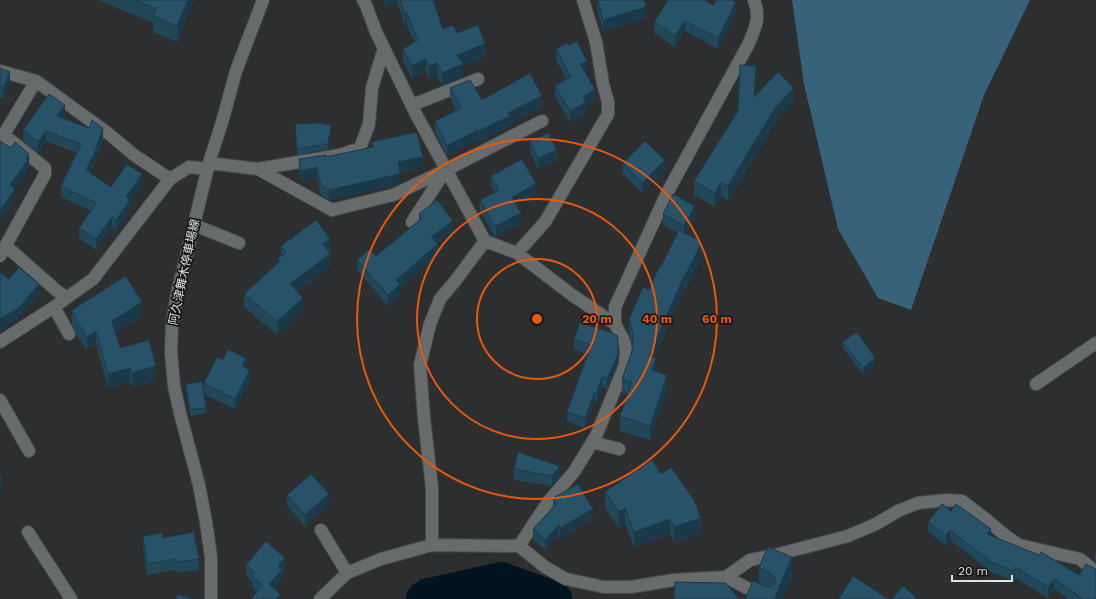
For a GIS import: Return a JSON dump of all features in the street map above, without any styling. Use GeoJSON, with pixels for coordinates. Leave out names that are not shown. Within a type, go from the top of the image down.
{"type":"FeatureCollection","features":[{"type":"Feature","properties":{"kind":"street","name":"阿久津舞木停車場線"},"geometry":{"type":"LineString","coordinates":[[211,599],[211,557],[206,522],[199,485],[174,386],[172,324],[177,294],[208,166],[236,71],[263,0]]}},
{"type":"Feature","properties":{"kind":"street"},"geometry":{"type":"LineString","coordinates":[[363,0],[376,32],[412,105],[485,242],[517,253],[572,295],[615,324],[623,339],[626,349],[625,365],[596,436],[574,472],[548,502],[519,546]]}},
{"type":"Feature","properties":{"kind":"street"},"geometry":{"type":"LineString","coordinates":[[517,253],[544,222],[608,114],[608,102],[603,84],[596,42],[584,0]]}},
{"type":"Feature","properties":{"kind":"street"},"geometry":{"type":"LineString","coordinates":[[615,324],[615,307],[667,193],[748,45],[756,26],[758,8],[754,0]]}},
{"type":"Feature","properties":{"kind":"street"},"geometry":{"type":"LineString","coordinates":[[0,342],[54,307],[93,279],[170,179],[188,167],[208,166],[258,170],[340,155],[360,148],[369,124],[372,88],[384,48]]}},
{"type":"Feature","properties":{"kind":"street"},"geometry":{"type":"LineString","coordinates":[[0,71],[36,81],[109,134],[134,155],[170,179]]}},
{"type":"Feature","properties":{"kind":"street"},"geometry":{"type":"LineString","coordinates":[[412,105],[478,79]]}},
{"type":"Feature","properties":{"kind":"street"},"geometry":{"type":"LineString","coordinates":[[36,81],[2,138],[45,168],[45,174],[3,251],[66,297]]}},
{"type":"Feature","properties":{"kind":"street"},"geometry":{"type":"LineString","coordinates":[[258,170],[332,210],[393,195],[542,121]]}},
{"type":"Feature","properties":{"kind":"street"},"geometry":{"type":"LineString","coordinates":[[412,222],[446,170]]}},
{"type":"Feature","properties":{"kind":"street"},"geometry":{"type":"LineString","coordinates":[[194,225],[239,243]]}},
{"type":"Feature","properties":{"kind":"street"},"geometry":{"type":"LineString","coordinates":[[432,545],[432,488],[420,365],[430,324],[440,300],[485,242]]}},
{"type":"Feature","properties":{"kind":"street"},"geometry":{"type":"LineString","coordinates":[[54,307],[69,334]]}},
{"type":"Feature","properties":{"kind":"street"},"geometry":{"type":"LineString","coordinates":[[1036,384],[1096,343]]}},
{"type":"Feature","properties":{"kind":"street"},"geometry":{"type":"LineString","coordinates":[[0,400],[29,451]]}},
{"type":"Feature","properties":{"kind":"street"},"geometry":{"type":"LineString","coordinates":[[592,442],[619,449]]}},
{"type":"Feature","properties":{"kind":"street"},"geometry":{"type":"LineString","coordinates":[[726,577],[750,560],[848,536],[876,524],[904,508],[918,503],[946,500],[962,501],[1018,545],[1080,559],[1096,572]]}},
{"type":"Feature","properties":{"kind":"street"},"geometry":{"type":"LineString","coordinates":[[321,530],[347,573]]}},
{"type":"Feature","properties":{"kind":"street"},"geometry":{"type":"LineString","coordinates":[[28,532],[71,599]]}},
{"type":"Feature","properties":{"kind":"street"},"geometry":{"type":"LineString","coordinates":[[320,599],[347,573],[381,559],[432,545],[519,546],[545,568],[566,579],[604,587],[631,587],[674,580],[726,577],[768,599]]}},
{"type":"Feature","properties":{"kind":"shaded area"},"geometry":{"type":"Polygon","coordinates":[[[792,0],[1030,0],[984,95],[911,310],[878,298],[838,229],[804,84],[792,0]]]}},
{"type":"Feature","properties":{"kind":"building"},"geometry":{"type":"Polygon","coordinates":[[[135,0],[188,0],[177,26],[153,16],[156,9],[135,0]]]}},
{"type":"Feature","properties":{"kind":"building"},"geometry":{"type":"Polygon","coordinates":[[[400,0],[433,0],[443,29],[453,25],[457,33],[478,25],[485,44],[457,55],[463,64],[442,73],[437,63],[429,66],[426,59],[412,66],[403,49],[418,40],[400,0]]]}},
{"type":"Feature","properties":{"kind":"building"},"geometry":{"type":"Polygon","coordinates":[[[598,0],[644,0],[646,7],[603,20],[598,0]]]}},
{"type":"Feature","properties":{"kind":"building"},"geometry":{"type":"Polygon","coordinates":[[[668,0],[704,0],[713,5],[716,0],[732,0],[736,2],[718,38],[685,21],[675,36],[654,22],[668,0]]]}},
{"type":"Feature","properties":{"kind":"building"},"geometry":{"type":"Polygon","coordinates":[[[577,41],[587,61],[580,64],[595,89],[583,97],[586,102],[570,111],[555,86],[571,77],[556,49],[567,43],[569,45],[577,41]]]}},
{"type":"Feature","properties":{"kind":"building"},"geometry":{"type":"Polygon","coordinates":[[[740,65],[756,66],[754,97],[778,72],[794,88],[775,108],[728,186],[721,182],[715,193],[694,181],[738,111],[740,65]]]}},
{"type":"Feature","properties":{"kind":"building"},"geometry":{"type":"Polygon","coordinates":[[[0,68],[10,72],[3,88],[0,87],[0,68]]]}},
{"type":"Feature","properties":{"kind":"building"},"geometry":{"type":"Polygon","coordinates":[[[530,73],[542,96],[508,113],[510,116],[447,146],[435,121],[461,108],[450,88],[470,80],[482,100],[530,73]]]}},
{"type":"Feature","properties":{"kind":"building"},"geometry":{"type":"Polygon","coordinates":[[[49,94],[65,105],[57,116],[89,128],[92,120],[103,128],[94,154],[86,170],[111,187],[127,164],[142,174],[126,197],[130,200],[116,220],[112,217],[96,239],[79,228],[96,203],[61,186],[81,144],[46,131],[38,142],[23,130],[49,94]]]}},
{"type":"Feature","properties":{"kind":"building"},"geometry":{"type":"Polygon","coordinates":[[[316,123],[331,125],[328,144],[297,149],[295,124],[316,123]]]}},
{"type":"Feature","properties":{"kind":"building"},"geometry":{"type":"Polygon","coordinates":[[[417,132],[423,157],[398,162],[400,173],[395,175],[329,190],[321,185],[317,167],[301,171],[299,159],[326,155],[325,157],[373,147],[372,142],[417,132]]]}},
{"type":"Feature","properties":{"kind":"building"},"geometry":{"type":"Polygon","coordinates":[[[548,133],[557,150],[538,158],[530,141],[548,133]]]}},
{"type":"Feature","properties":{"kind":"building"},"geometry":{"type":"Polygon","coordinates":[[[0,141],[11,148],[15,142],[29,154],[26,159],[28,160],[10,185],[15,189],[0,211],[0,141]]]}},
{"type":"Feature","properties":{"kind":"building"},"geometry":{"type":"Polygon","coordinates":[[[645,141],[665,160],[642,183],[623,163],[645,141]]]}},
{"type":"Feature","properties":{"kind":"building"},"geometry":{"type":"Polygon","coordinates":[[[522,159],[536,184],[512,197],[521,213],[496,226],[480,200],[499,190],[491,176],[522,159]]]}},
{"type":"Feature","properties":{"kind":"building"},"geometry":{"type":"Polygon","coordinates":[[[673,194],[695,206],[684,226],[663,214],[673,194]]]}},
{"type":"Feature","properties":{"kind":"building"},"geometry":{"type":"Polygon","coordinates":[[[437,200],[453,221],[431,237],[438,244],[396,280],[400,285],[388,295],[357,260],[369,249],[376,256],[422,218],[419,214],[437,200]]]}},
{"type":"Feature","properties":{"kind":"building"},"geometry":{"type":"Polygon","coordinates":[[[316,220],[330,239],[323,244],[330,254],[290,284],[303,298],[277,321],[244,294],[280,261],[278,258],[286,253],[281,246],[316,220]]]}},
{"type":"Feature","properties":{"kind":"building"},"geometry":{"type":"Polygon","coordinates":[[[679,230],[702,242],[685,274],[649,356],[656,358],[652,370],[667,375],[650,426],[620,416],[632,382],[622,379],[632,351],[633,335],[629,319],[643,287],[649,290],[659,267],[660,268],[679,230]]]}},
{"type":"Feature","properties":{"kind":"building"},"geometry":{"type":"Polygon","coordinates":[[[19,267],[39,284],[19,308],[0,319],[0,272],[9,279],[19,267]]]}},
{"type":"Feature","properties":{"kind":"building"},"geometry":{"type":"Polygon","coordinates":[[[126,276],[142,302],[112,321],[120,348],[149,340],[156,366],[132,373],[130,368],[108,374],[96,331],[87,337],[76,320],[72,310],[126,276]]]}},
{"type":"Feature","properties":{"kind":"building"},"geometry":{"type":"Polygon","coordinates":[[[580,322],[617,335],[618,340],[618,354],[607,379],[602,377],[585,418],[567,412],[591,345],[574,339],[580,322]]]}},
{"type":"Feature","properties":{"kind":"building"},"geometry":{"type":"Polygon","coordinates":[[[857,332],[875,358],[863,368],[842,342],[857,332]]]}},
{"type":"Feature","properties":{"kind":"building"},"geometry":{"type":"Polygon","coordinates":[[[228,349],[246,358],[242,366],[250,370],[235,399],[204,383],[217,357],[223,360],[228,349]]]}},
{"type":"Feature","properties":{"kind":"building"},"geometry":{"type":"Polygon","coordinates":[[[202,382],[206,408],[190,410],[186,384],[202,382]]]}},
{"type":"Feature","properties":{"kind":"building"},"geometry":{"type":"Polygon","coordinates":[[[518,452],[560,466],[552,476],[514,469],[518,452]]]}},
{"type":"Feature","properties":{"kind":"building"},"geometry":{"type":"Polygon","coordinates":[[[652,460],[661,474],[671,467],[694,500],[701,518],[674,527],[670,519],[634,532],[625,508],[619,512],[605,492],[652,460]]]}},
{"type":"Feature","properties":{"kind":"building"},"geometry":{"type":"Polygon","coordinates":[[[311,474],[329,494],[305,515],[287,495],[311,474]]]}},
{"type":"Feature","properties":{"kind":"building"},"geometry":{"type":"Polygon","coordinates":[[[578,484],[593,509],[560,528],[559,525],[545,540],[533,529],[557,504],[553,498],[578,484]]]}},
{"type":"Feature","properties":{"kind":"building"},"geometry":{"type":"Polygon","coordinates":[[[942,504],[951,511],[956,504],[991,529],[987,534],[1039,555],[1041,552],[1079,575],[1086,564],[1096,569],[1096,599],[1084,599],[1054,579],[1048,587],[1015,567],[1014,571],[991,562],[950,530],[946,535],[928,522],[942,504]]]}},
{"type":"Feature","properties":{"kind":"building"},"geometry":{"type":"Polygon","coordinates":[[[194,532],[199,559],[177,562],[176,559],[147,564],[143,536],[162,533],[163,538],[194,532]]]}},
{"type":"Feature","properties":{"kind":"building"},"geometry":{"type":"Polygon","coordinates":[[[266,541],[285,558],[278,566],[282,570],[269,584],[280,594],[276,599],[251,599],[262,585],[252,576],[255,573],[246,565],[266,541]]]}},
{"type":"Feature","properties":{"kind":"building"},"geometry":{"type":"Polygon","coordinates":[[[768,547],[792,557],[775,597],[776,599],[745,599],[753,581],[768,587],[775,583],[774,576],[759,567],[768,547]]]}},
{"type":"Feature","properties":{"kind":"building"},"geometry":{"type":"Polygon","coordinates":[[[853,576],[888,599],[839,598],[853,576]]]}},
{"type":"Feature","properties":{"kind":"building"},"geometry":{"type":"Polygon","coordinates":[[[675,582],[726,583],[739,599],[674,599],[675,582]]]}},
{"type":"Feature","properties":{"kind":"building"},"geometry":{"type":"Polygon","coordinates":[[[903,586],[918,599],[892,599],[903,586]]]}},
{"type":"Feature","properties":{"kind":"building"},"geometry":{"type":"Polygon","coordinates":[[[177,595],[192,598],[192,599],[176,599],[177,595]]]}},
{"type":"Feature","properties":{"kind":"waterway"},"geometry":{"type":"LineString","coordinates":[[424,599],[429,596],[501,580],[554,599]]}}]}
